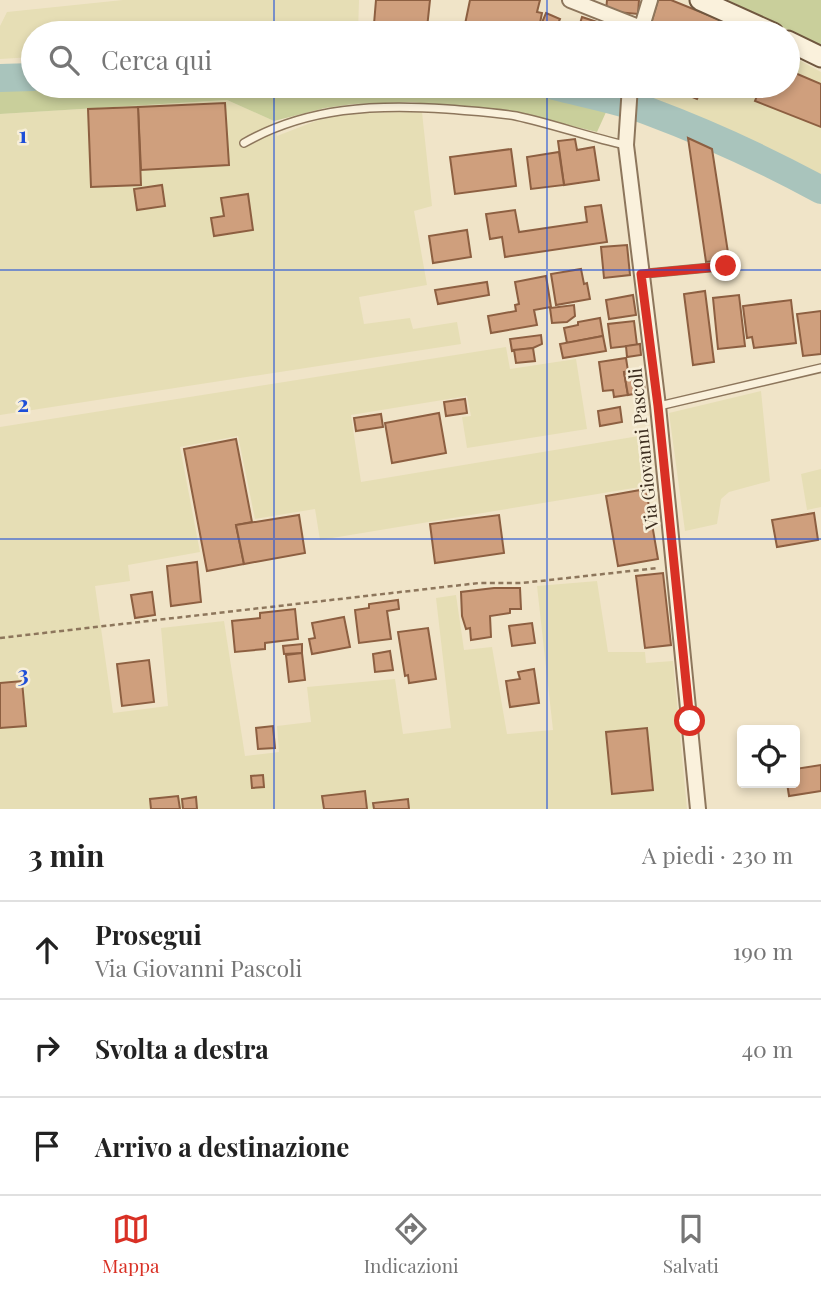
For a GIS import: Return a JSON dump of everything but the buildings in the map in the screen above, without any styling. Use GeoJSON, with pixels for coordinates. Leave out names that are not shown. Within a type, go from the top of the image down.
{"type":"FeatureCollection","features":[{"type":"Feature","properties":{"kind":"main road"},"geometry":{"type":"LineString","coordinates":[[707,2],[747,21]]}},
{"type":"Feature","properties":{"kind":"main road"},"geometry":{"type":"LineString","coordinates":[[800,47],[821,57]]}},
{"type":"Feature","properties":{"kind":"street"},"geometry":{"type":"LineString","coordinates":[[570,0],[617,21]]}},
{"type":"Feature","properties":{"kind":"street"},"geometry":{"type":"LineString","coordinates":[[643,21],[650,0]]}},
{"type":"Feature","properties":{"kind":"street","name":"Via Giovanni Pascoli"},"geometry":{"type":"LineString","coordinates":[[629,98],[626,145],[658,406],[698,809]]}},
{"type":"Feature","properties":{"kind":"lane"},"geometry":{"type":"LineString","coordinates":[[244,143],[268,129],[325,112],[353,108],[411,107],[514,116],[626,145]]}},
{"type":"Feature","properties":{"kind":"lane"},"geometry":{"type":"LineString","coordinates":[[641,274],[726,266]]}},
{"type":"Feature","properties":{"kind":"lane"},"geometry":{"type":"LineString","coordinates":[[658,406],[821,368]]}},
{"type":"Feature","properties":{"kind":"path"},"geometry":{"type":"LineString","coordinates":[[0,638],[479,583],[522,583],[675,566]]}},
{"type":"Feature","properties":{"kind":"shaded area"},"geometry":{"type":"Polygon","coordinates":[[[123,0],[359,0],[358,21],[21,21],[21,58],[0,59],[0,26],[7,12],[123,0]]]}},
{"type":"Feature","properties":{"kind":"shaded area"},"geometry":{"type":"Polygon","coordinates":[[[800,61],[821,72],[821,177],[720,128],[646,98],[800,98],[800,61]]]}},
{"type":"Feature","properties":{"kind":"shaded area"},"geometry":{"type":"Polygon","coordinates":[[[227,100],[274,121],[277,136],[326,117],[354,113],[422,112],[432,206],[414,211],[427,285],[359,297],[364,324],[410,318],[413,329],[457,322],[461,344],[0,415],[0,114],[227,100]]]}},
{"type":"Feature","properties":{"kind":"shaded area"},"geometry":{"type":"Polygon","coordinates":[[[506,347],[510,369],[576,359],[587,429],[467,448],[462,417],[471,416],[467,396],[351,415],[361,482],[639,436],[646,486],[320,540],[315,509],[255,519],[238,436],[180,447],[200,552],[128,565],[130,581],[95,586],[113,713],[168,706],[161,628],[224,621],[245,756],[279,752],[277,726],[311,722],[307,687],[395,679],[403,734],[451,728],[436,598],[456,595],[464,650],[492,647],[507,734],[553,730],[537,586],[597,581],[608,652],[645,652],[646,663],[673,661],[687,809],[0,809],[0,427],[506,347]]]}},
{"type":"Feature","properties":{"kind":"shaded area"},"geometry":{"type":"Polygon","coordinates":[[[761,391],[770,481],[729,492],[721,499],[717,524],[685,531],[669,413],[761,391]]]}},
{"type":"Feature","properties":{"kind":"shaded area"},"geometry":{"type":"Polygon","coordinates":[[[821,469],[821,507],[807,510],[801,474],[821,469]]]}},
{"type":"Feature","properties":{"kind":"green space"},"geometry":{"type":"Polygon","coordinates":[[[728,0],[821,0],[821,46],[800,36],[800,21],[770,21],[728,0]]]}},
{"type":"Feature","properties":{"kind":"green space"},"geometry":{"type":"Polygon","coordinates":[[[21,89],[21,98],[558,98],[607,110],[597,132],[518,113],[411,102],[353,104],[274,121],[227,100],[0,114],[0,90],[21,89]]]}},
{"type":"Feature","properties":{"kind":"waterway"},"geometry":{"type":"LineString","coordinates":[[0,78],[21,77]]}},
{"type":"Feature","properties":{"kind":"waterway"},"geometry":{"type":"LineString","coordinates":[[601,98],[670,119],[821,190]]}},
{"type":"Feature","properties":{"kind":"route"},"geometry":{"type":"LineString","coordinates":[[690,721],[658,406],[641,274],[726,266]]}}]}
